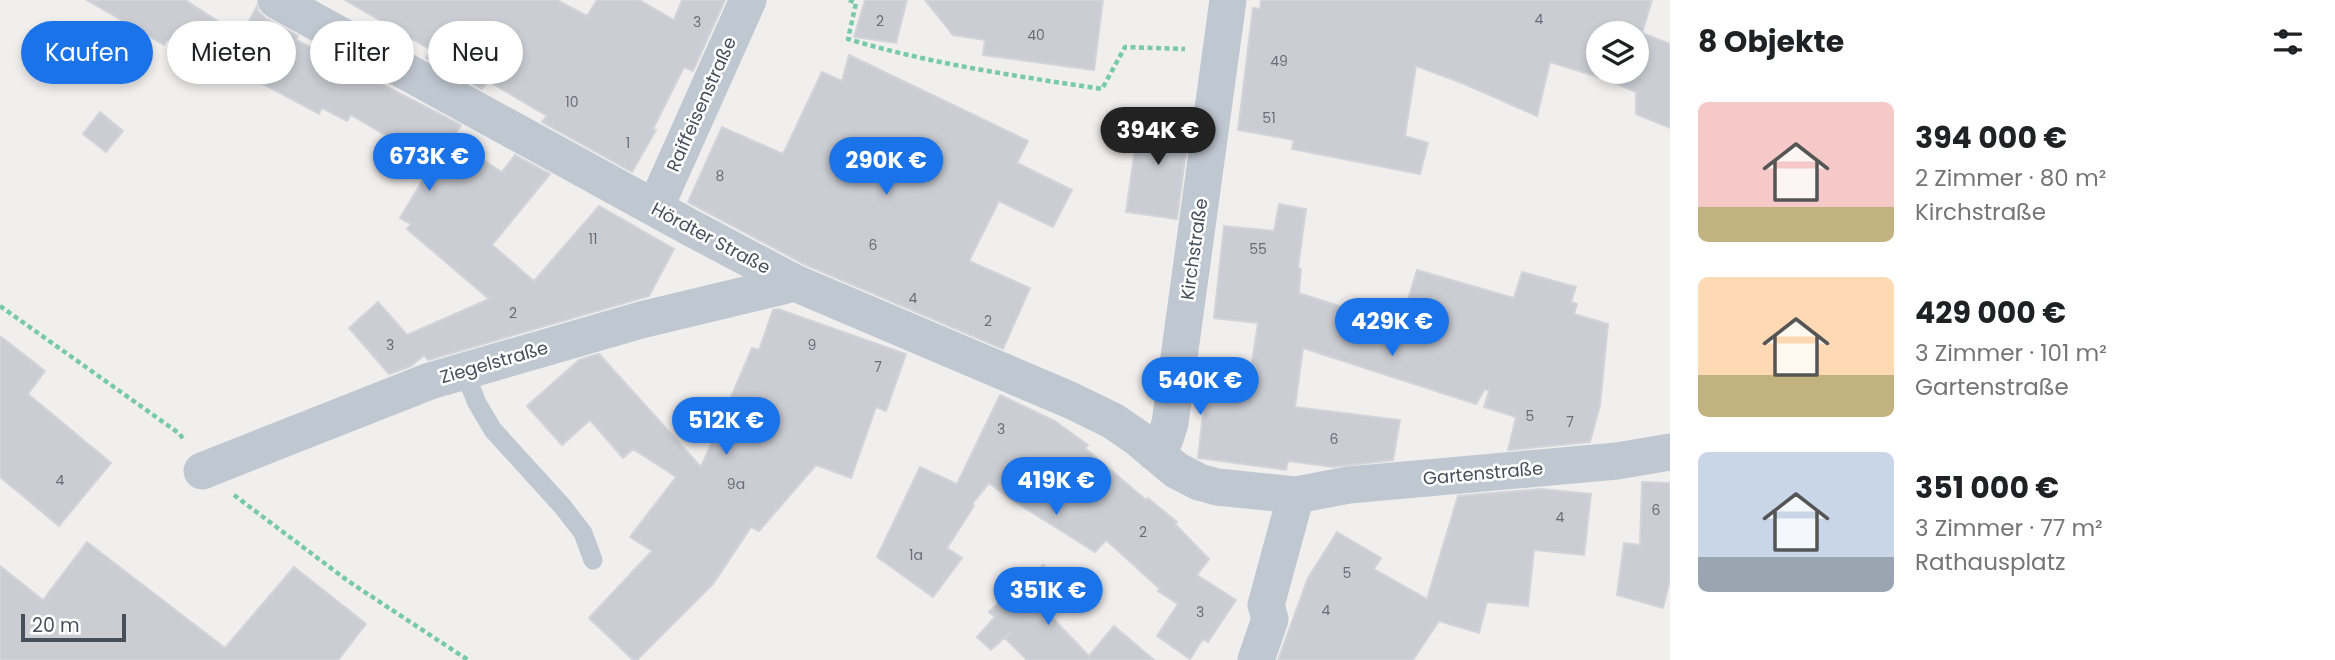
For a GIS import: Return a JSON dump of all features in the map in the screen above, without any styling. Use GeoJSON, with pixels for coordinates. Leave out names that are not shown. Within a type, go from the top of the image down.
{"type":"FeatureCollection","features":[{"type":"Feature","properties":{"kind":"street","name":"Hördter Straße"},"geometry":{"type":"LineString","coordinates":[[276,0],[795,283],[1070,400],[1113,422],[1155,453]]}},
{"type":"Feature","properties":{"kind":"street","name":"Raiffeisenstraße"},"geometry":{"type":"LineString","coordinates":[[655,208],[748,0]]}},
{"type":"Feature","properties":{"kind":"street","name":"Kirchstraße"},"geometry":{"type":"LineString","coordinates":[[1155,453],[1170,423],[1228,0]]}},
{"type":"Feature","properties":{"kind":"street","name":"Ziegelstraße"},"geometry":{"type":"LineString","coordinates":[[202,471],[430,381],[641,320],[795,283]]}},
{"type":"Feature","properties":{"kind":"street","name":"Gartenstraße"},"geometry":{"type":"LineString","coordinates":[[1155,453],[1176,470],[1199,482],[1296,495],[1349,485],[1617,461],[1670,452]]}},
{"type":"Feature","properties":{"kind":"street"},"geometry":{"type":"LineString","coordinates":[[1256,660],[1270,619],[1266,605],[1296,495]]}},
{"type":"Feature","properties":{"kind":"lane"},"geometry":{"type":"LineString","coordinates":[[464,371],[493,430],[563,506],[583,533],[593,560]]}},
{"type":"Feature","properties":{"kind":"path"},"geometry":{"type":"LineString","coordinates":[[849,0],[856,3],[848,39],[898,54],[957,66],[1102,89],[1125,47],[1221,51]]}},
{"type":"Feature","properties":{"kind":"building"},"geometry":{"type":"Polygon","coordinates":[[[87,0],[185,0],[218,21],[167,21],[167,40],[164,45],[153,39],[153,21],[123,21],[87,0]]]}},
{"type":"Feature","properties":{"kind":"building"},"geometry":{"type":"Polygon","coordinates":[[[345,0],[557,0],[587,16],[597,0],[639,0],[674,20],[682,0],[725,0],[693,71],[684,67],[653,129],[656,130],[632,172],[542,122],[547,116],[493,84],[523,84],[523,21],[428,21],[428,48],[414,40],[414,21],[381,21],[345,0]]]}},
{"type":"Feature","properties":{"kind":"building"},"geometry":{"type":"Polygon","coordinates":[[[865,0],[907,0],[896,43],[854,37],[865,0]]]}},
{"type":"Feature","properties":{"kind":"building"},"geometry":{"type":"Polygon","coordinates":[[[925,0],[1103,0],[1094,70],[983,55],[985,40],[953,35],[925,0]]]}},
{"type":"Feature","properties":{"kind":"building"},"geometry":{"type":"Polygon","coordinates":[[[1261,0],[1652,0],[1646,21],[1586,21],[1586,73],[1550,62],[1537,116],[1416,66],[1405,136],[1428,143],[1420,174],[1292,149],[1294,140],[1238,130],[1253,8],[1260,9],[1261,0]]]}},
{"type":"Feature","properties":{"kind":"building"},"geometry":{"type":"Polygon","coordinates":[[[257,6],[270,21],[249,21],[257,6]]]}},
{"type":"Feature","properties":{"kind":"building"},"geometry":{"type":"Polygon","coordinates":[[[1649,36],[1670,44],[1670,128],[1636,114],[1636,92],[1617,84],[1649,84],[1649,36]]]}},
{"type":"Feature","properties":{"kind":"building"},"geometry":{"type":"Polygon","coordinates":[[[296,40],[310,47],[310,84],[381,84],[461,125],[452,140],[502,172],[515,155],[550,174],[492,245],[534,281],[599,206],[674,249],[649,296],[428,360],[424,355],[411,366],[389,374],[349,328],[378,302],[407,335],[489,299],[407,229],[411,224],[400,218],[433,163],[351,115],[347,121],[322,108],[319,114],[263,84],[296,84],[296,40]]]}},
{"type":"Feature","properties":{"kind":"building"},"geometry":{"type":"Polygon","coordinates":[[[849,55],[1028,141],[1017,163],[1072,190],[1053,227],[999,201],[969,261],[1030,288],[1003,349],[804,264],[688,202],[722,127],[783,154],[822,72],[842,81],[849,55]]]}},
{"type":"Feature","properties":{"kind":"building"},"geometry":{"type":"Polygon","coordinates":[[[473,84],[486,84],[482,89],[473,84]]]}},
{"type":"Feature","properties":{"kind":"building"},"geometry":{"type":"Polygon","coordinates":[[[100,112],[123,131],[106,152],[83,134],[100,112]]]}},
{"type":"Feature","properties":{"kind":"building"},"geometry":{"type":"Polygon","coordinates":[[[1140,114],[1190,122],[1177,219],[1126,212],[1140,114]]]}},
{"type":"Feature","properties":{"kind":"building"},"geometry":{"type":"Polygon","coordinates":[[[1279,204],[1306,209],[1298,268],[1301,269],[1299,293],[1400,326],[1417,270],[1514,298],[1522,272],[1576,287],[1571,302],[1577,304],[1574,314],[1608,324],[1600,405],[1590,442],[1508,450],[1516,417],[1484,407],[1489,391],[1485,389],[1476,404],[1303,348],[1295,407],[1400,420],[1393,460],[1333,467],[1288,461],[1286,470],[1198,458],[1208,370],[1250,375],[1258,323],[1214,318],[1224,226],[1274,231],[1279,204]]]}},
{"type":"Feature","properties":{"kind":"building"},"geometry":{"type":"Polygon","coordinates":[[[778,309],[906,354],[886,411],[876,407],[851,478],[816,465],[759,531],[751,527],[713,584],[637,660],[633,660],[589,618],[652,551],[630,537],[676,477],[633,449],[623,458],[590,420],[562,445],[527,406],[579,360],[599,354],[701,467],[752,348],[759,350],[773,310],[778,309]]]}},
{"type":"Feature","properties":{"kind":"building"},"geometry":{"type":"Polygon","coordinates":[[[0,336],[45,371],[28,394],[111,463],[59,526],[0,477],[0,336]]]}},
{"type":"Feature","properties":{"kind":"building"},"geometry":{"type":"Polygon","coordinates":[[[1000,395],[1055,421],[1088,445],[1085,448],[1146,500],[1148,498],[1177,522],[1175,524],[1209,559],[1197,575],[1236,600],[1208,642],[1203,639],[1190,659],[1157,636],[1178,604],[1158,591],[1160,589],[1106,540],[1095,552],[989,483],[972,504],[974,506],[947,548],[962,558],[933,597],[877,557],[920,467],[957,484],[1000,395]]]}},
{"type":"Feature","properties":{"kind":"building"},"geometry":{"type":"Polygon","coordinates":[[[1642,482],[1670,483],[1670,580],[1663,608],[1617,595],[1624,543],[1640,545],[1642,482]]]}},
{"type":"Feature","properties":{"kind":"building"},"geometry":{"type":"Polygon","coordinates":[[[1541,489],[1591,494],[1584,555],[1534,550],[1528,606],[1487,602],[1479,633],[1439,621],[1413,660],[1278,660],[1308,578],[1337,532],[1381,558],[1374,569],[1427,599],[1458,496],[1541,489]]]}},
{"type":"Feature","properties":{"kind":"building"},"geometry":{"type":"Polygon","coordinates":[[[87,542],[225,648],[294,567],[366,624],[338,660],[0,660],[0,566],[43,600],[87,542]]]}},
{"type":"Feature","properties":{"kind":"building"},"geometry":{"type":"Polygon","coordinates":[[[1043,565],[1064,583],[1041,606],[1089,656],[1114,626],[1154,660],[1027,660],[1005,638],[1011,632],[991,650],[977,637],[995,617],[989,612],[1017,584],[1022,588],[1043,565]]]}}]}
